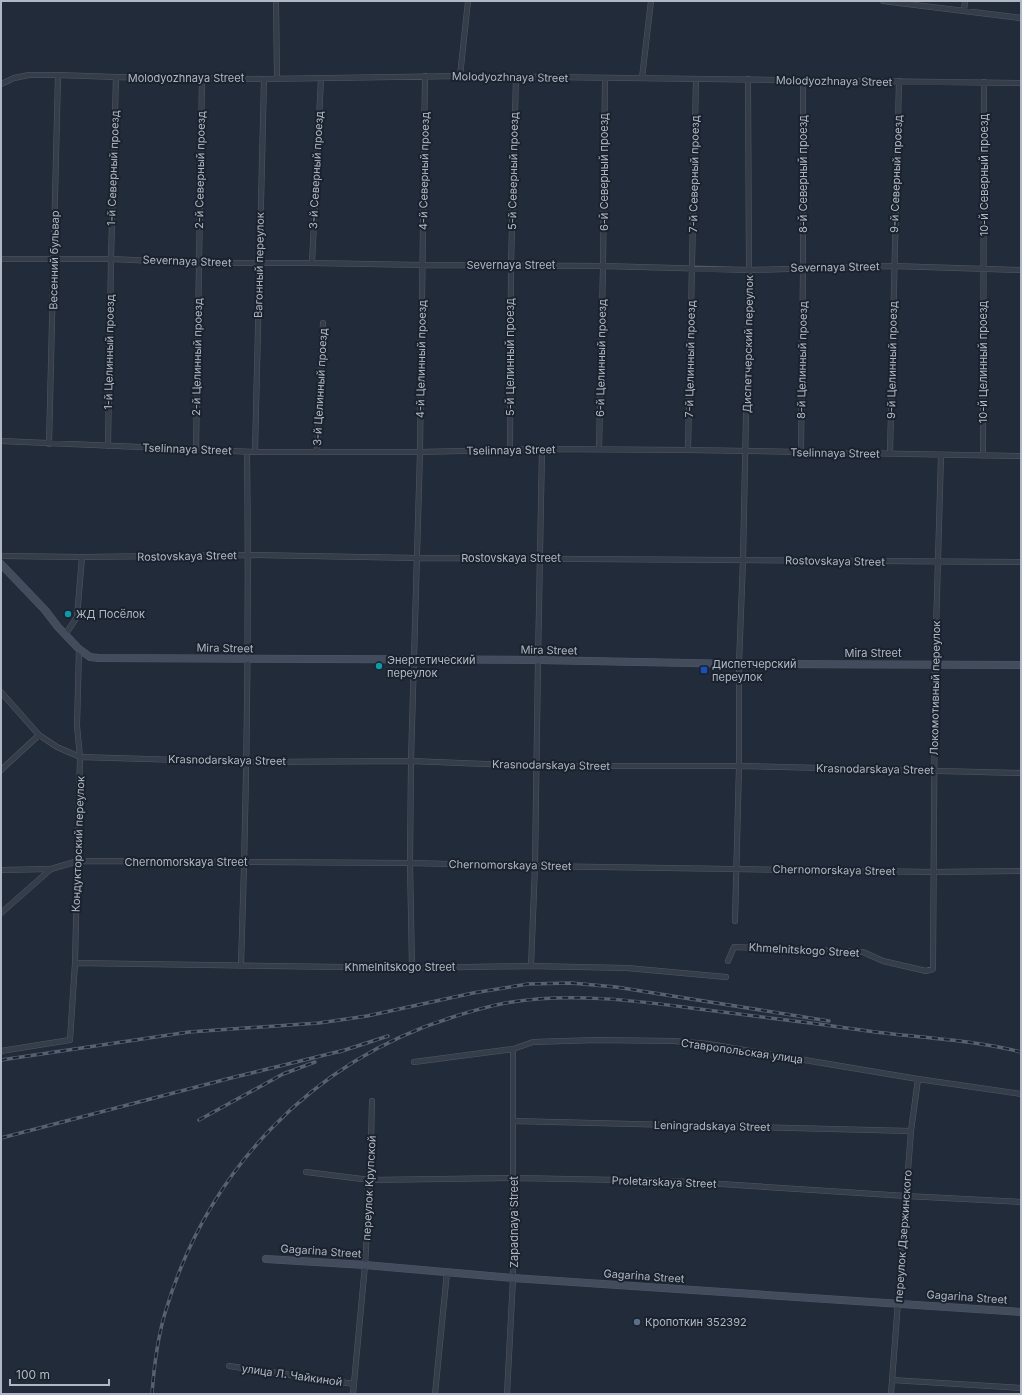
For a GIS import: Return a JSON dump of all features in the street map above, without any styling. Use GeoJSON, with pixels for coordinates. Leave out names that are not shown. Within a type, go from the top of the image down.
{"type":"FeatureCollection","features":[{"type":"Feature","properties":{"kind":"street"},"geometry":{"type":"LineString","coordinates":[[276,1],[277,78]]}},
{"type":"Feature","properties":{"kind":"street"},"geometry":{"type":"LineString","coordinates":[[460,76],[468,1]]}},
{"type":"Feature","properties":{"kind":"street"},"geometry":{"type":"LineString","coordinates":[[642,78],[651,1]]}},
{"type":"Feature","properties":{"kind":"street"},"geometry":{"type":"LineString","coordinates":[[883,1],[1021,18]]}},
{"type":"Feature","properties":{"kind":"street"},"geometry":{"type":"LineString","coordinates":[[964,11],[965,1]]}},
{"type":"Feature","properties":{"kind":"street","name":"Molodyozhnaya Street"},"geometry":{"type":"LineString","coordinates":[[1,84],[14,78],[29,75],[116,78],[264,79],[460,76],[1021,83]]}},
{"type":"Feature","properties":{"kind":"street","name":"Весенний бульвар"},"geometry":{"type":"LineString","coordinates":[[49,444],[58,75]]}},
{"type":"Feature","properties":{"kind":"street","name":"4-й Северный проезд"},"geometry":{"type":"LineString","coordinates":[[422,265],[425,76]]}},
{"type":"Feature","properties":{"kind":"street","name":"5-й Северный проезд"},"geometry":{"type":"LineString","coordinates":[[511,265],[516,77]]}},
{"type":"Feature","properties":{"kind":"street","name":"1-й Северный проезд"},"geometry":{"type":"LineString","coordinates":[[111,258],[116,78]]}},
{"type":"Feature","properties":{"kind":"street","name":"2-й Северный проезд"},"geometry":{"type":"LineString","coordinates":[[199,263],[202,78]]}},
{"type":"Feature","properties":{"kind":"street","name":"3-й Северный проезд"},"geometry":{"type":"LineString","coordinates":[[312,263],[321,78]]}},
{"type":"Feature","properties":{"kind":"street","name":"6-й Северный проезд"},"geometry":{"type":"LineString","coordinates":[[603,266],[605,78]]}},
{"type":"Feature","properties":{"kind":"street","name":"Вагонный переулок"},"geometry":{"type":"LineString","coordinates":[[255,452],[264,79]]}},
{"type":"Feature","properties":{"kind":"street","name":"7-й Северный проезд"},"geometry":{"type":"LineString","coordinates":[[692,268],[696,79]]}},
{"type":"Feature","properties":{"kind":"street","name":"Диспетчерский переулок"},"geometry":{"type":"LineString","coordinates":[[734,921],[737,869],[739,664],[744,560],[746,451],[749,270],[748,79]]}},
{"type":"Feature","properties":{"kind":"street","name":"8-й Северный проезд"},"geometry":{"type":"LineString","coordinates":[[803,81],[803,268]]}},
{"type":"Feature","properties":{"kind":"street","name":"9-й Северный проезд"},"geometry":{"type":"LineString","coordinates":[[893,266],[899,81]]}},
{"type":"Feature","properties":{"kind":"street","name":"10-й Северный проезд"},"geometry":{"type":"LineString","coordinates":[[984,82],[984,268]]}},
{"type":"Feature","properties":{"kind":"street","name":"Severnaya Street"},"geometry":{"type":"LineString","coordinates":[[1,259],[111,258],[199,263],[603,266],[749,270],[893,266],[1021,270]]}},
{"type":"Feature","properties":{"kind":"street","name":"1-й Целинный проезд"},"geometry":{"type":"LineString","coordinates":[[108,446],[111,258]]}},
{"type":"Feature","properties":{"kind":"street","name":"2-й Целинный проезд"},"geometry":{"type":"LineString","coordinates":[[196,450],[199,263]]}},
{"type":"Feature","properties":{"kind":"street","name":"4-й Целинный проезд"},"geometry":{"type":"LineString","coordinates":[[420,452],[422,265]]}},
{"type":"Feature","properties":{"kind":"street","name":"5-й Целинный проезд"},"geometry":{"type":"LineString","coordinates":[[510,449],[511,265]]}},
{"type":"Feature","properties":{"kind":"street","name":"6-й Целинный проезд"},"geometry":{"type":"LineString","coordinates":[[599,449],[603,266]]}},
{"type":"Feature","properties":{"kind":"street","name":"9-й Целинный проезд"},"geometry":{"type":"LineString","coordinates":[[890,453],[893,266]]}},
{"type":"Feature","properties":{"kind":"street","name":"7-й Целинный проезд"},"geometry":{"type":"LineString","coordinates":[[688,450],[692,268]]}},
{"type":"Feature","properties":{"kind":"street","name":"8-й Целинный проезд"},"geometry":{"type":"LineString","coordinates":[[801,452],[803,268]]}},
{"type":"Feature","properties":{"kind":"street","name":"10-й Целинный проезд"},"geometry":{"type":"LineString","coordinates":[[983,456],[984,268]]}},
{"type":"Feature","properties":{"kind":"street","name":"3-й Целинный проезд"},"geometry":{"type":"LineString","coordinates":[[317,452],[323,322]]}},
{"type":"Feature","properties":{"kind":"street","name":"Tselinnaya Street"},"geometry":{"type":"LineString","coordinates":[[1,441],[247,452],[420,452],[510,449],[599,449],[1021,456]]}},
{"type":"Feature","properties":{"kind":"street"},"geometry":{"type":"LineString","coordinates":[[531,966],[535,866],[542,449]]}},
{"type":"Feature","properties":{"kind":"street"},"geometry":{"type":"LineString","coordinates":[[242,965],[248,660],[247,452]]}},
{"type":"Feature","properties":{"kind":"street"},"geometry":{"type":"LineString","coordinates":[[412,968],[410,863],[411,761],[420,452]]}},
{"type":"Feature","properties":{"kind":"street","name":"Локомотивный переулок"},"geometry":{"type":"LineString","coordinates":[[933,969],[935,664],[941,455]]}},
{"type":"Feature","properties":{"kind":"street","name":"Rostovskaya Street"},"geometry":{"type":"LineString","coordinates":[[1,556],[82,557],[248,555],[417,558],[1021,562]]}},
{"type":"Feature","properties":{"kind":"street"},"geometry":{"type":"LineString","coordinates":[[65,634],[77,617],[82,557]]}},
{"type":"Feature","properties":{"kind":"street"},"geometry":{"type":"LineString","coordinates":[[1,564],[45,610],[79,649]]}},
{"type":"Feature","properties":{"kind":"street","name":"Mira Street"},"geometry":{"type":"LineString","coordinates":[[79,649],[90,657],[99,658],[248,660],[415,659],[739,664],[1021,665]]}},
{"type":"Feature","properties":{"kind":"street","name":"Кондукторский переулок"},"geometry":{"type":"LineString","coordinates":[[1,1051],[70,1040],[78,861],[80,757],[78,726],[79,649]]}},
{"type":"Feature","properties":{"kind":"street"},"geometry":{"type":"LineString","coordinates":[[1,692],[39,734],[57,747],[80,757]]}},
{"type":"Feature","properties":{"kind":"street"},"geometry":{"type":"LineString","coordinates":[[1,770],[39,734]]}},
{"type":"Feature","properties":{"kind":"street","name":"Krasnodarskaya Street"},"geometry":{"type":"LineString","coordinates":[[80,757],[247,762],[411,761],[537,766],[739,766],[1021,773]]}},
{"type":"Feature","properties":{"kind":"street","name":"Chernomorskaya Street"},"geometry":{"type":"LineString","coordinates":[[1,870],[51,869],[78,861],[410,863],[933,872],[1021,871]]}},
{"type":"Feature","properties":{"kind":"street"},"geometry":{"type":"LineString","coordinates":[[1,913],[51,869]]}},
{"type":"Feature","properties":{"kind":"street","name":"Khmelnitskogo Street"},"geometry":{"type":"LineString","coordinates":[[728,961],[734,947],[863,952],[883,961],[926,971],[933,969]]}},
{"type":"Feature","properties":{"kind":"street","name":"Khmelnitskogo Street"},"geometry":{"type":"LineString","coordinates":[[74,963],[412,968],[531,966],[627,968],[726,977]]}},
{"type":"Feature","properties":{"kind":"street","name":"Ставропольская улица"},"geometry":{"type":"LineString","coordinates":[[414,1062],[513,1049],[533,1042],[597,1040],[674,1041],[702,1043],[918,1079],[1021,1094]]}},
{"type":"Feature","properties":{"kind":"street","name":"Zapadnaya Street"},"geometry":{"type":"LineString","coordinates":[[508,1394],[513,1278],[513,1049]]}},
{"type":"Feature","properties":{"kind":"street","name":"переулок Дзержинского"},"geometry":{"type":"LineString","coordinates":[[891,1394],[911,1131],[918,1079]]}},
{"type":"Feature","properties":{"kind":"street","name":"переулок Крупской"},"geometry":{"type":"LineString","coordinates":[[353,1394],[365,1265],[370,1180],[372,1101]]}},
{"type":"Feature","properties":{"kind":"street","name":"Leningradskaya Street"},"geometry":{"type":"LineString","coordinates":[[513,1121],[911,1131]]}},
{"type":"Feature","properties":{"kind":"street","name":"Proletarskaya Street"},"geometry":{"type":"LineString","coordinates":[[306,1172],[370,1180],[514,1178],[674,1181],[1021,1202]]}},
{"type":"Feature","properties":{"kind":"street","name":"Gagarina Street"},"geometry":{"type":"LineString","coordinates":[[266,1259],[365,1265],[513,1278],[1021,1312]]}},
{"type":"Feature","properties":{"kind":"street"},"geometry":{"type":"LineString","coordinates":[[435,1394],[447,1272]]}},
{"type":"Feature","properties":{"kind":"street","name":"улица Л. Чайкиной"},"geometry":{"type":"LineString","coordinates":[[229,1366],[354,1384]]}},
{"type":"Feature","properties":{"kind":"street"},"geometry":{"type":"LineString","coordinates":[[892,1380],[1021,1388]]}},
{"type":"Feature","properties":{"kind":"railway"},"geometry":{"type":"LineString","coordinates":[[1,1060],[189,1032],[319,1023],[367,1016],[473,993],[528,984],[571,983],[616,987],[829,1021]]}},
{"type":"Feature","properties":{"kind":"railway"},"geometry":{"type":"LineString","coordinates":[[152,1394],[156,1354],[162,1323],[184,1261],[208,1213],[237,1169],[272,1128],[311,1093],[354,1062],[402,1037],[453,1017],[497,1005],[534,999],[579,998],[624,1000],[669,1005],[962,1041],[1021,1052]]}},
{"type":"Feature","properties":{"kind":"railway"},"geometry":{"type":"LineString","coordinates":[[339,1052],[388,1036]]}},
{"type":"Feature","properties":{"kind":"railway"},"geometry":{"type":"LineString","coordinates":[[1,1138],[345,1050]]}},
{"type":"Feature","properties":{"kind":"railway"},"geometry":{"type":"LineString","coordinates":[[199,1120],[283,1074],[315,1062]]}},
{"type":"Feature","properties":{"kind":"place","name":"ЖД Посёлок"},"geometry":{"type":"Point","coordinates":[68,614]}},
{"type":"Feature","properties":{"kind":"place","name":"Энергетический переулок"},"geometry":{"type":"Point","coordinates":[379,666]}},
{"type":"Feature","properties":{"kind":"place","name":"Диспетчерский переулок"},"geometry":{"type":"Point","coordinates":[704,670]}},
{"type":"Feature","properties":{"kind":"place","name":"Кропоткин 352392"},"geometry":{"type":"Point","coordinates":[637,1322]}}]}
